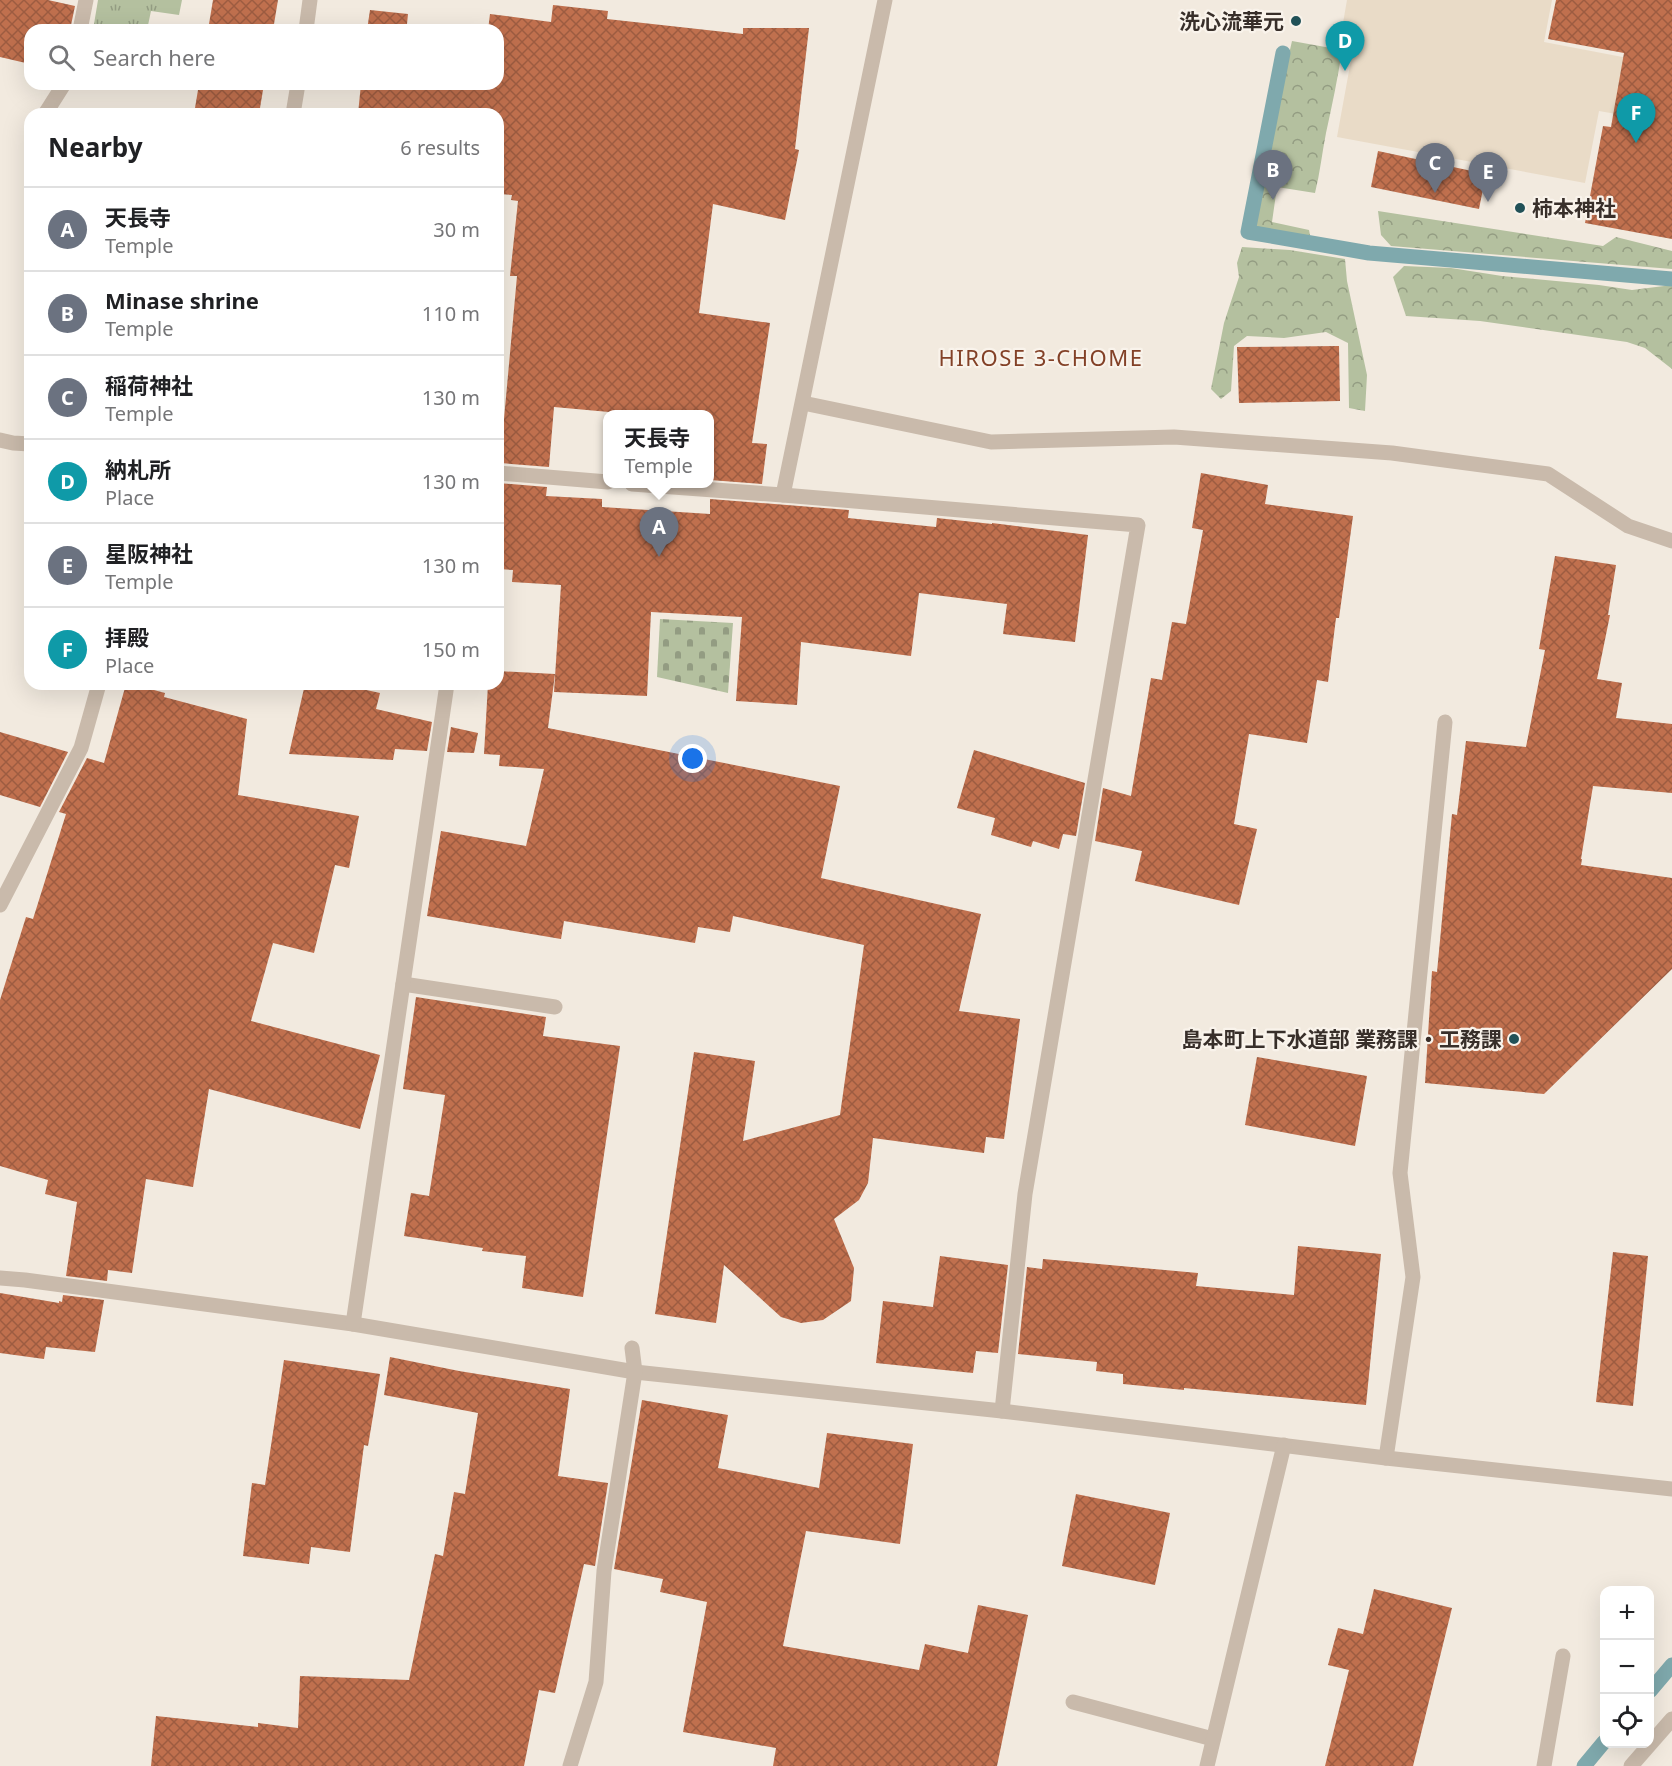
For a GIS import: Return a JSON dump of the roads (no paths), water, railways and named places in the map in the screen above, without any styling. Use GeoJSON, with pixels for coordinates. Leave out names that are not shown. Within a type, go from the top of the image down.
{"type":"FeatureCollection","features":[{"type":"Feature","properties":{"kind":"street"},"geometry":{"type":"LineString","coordinates":[[81,24],[86,0]]}},
{"type":"Feature","properties":{"kind":"street"},"geometry":{"type":"LineString","coordinates":[[307,24],[310,0]]}},
{"type":"Feature","properties":{"kind":"street"},"geometry":{"type":"LineString","coordinates":[[783,495],[885,0]]}},
{"type":"Feature","properties":{"kind":"street"},"geometry":{"type":"LineString","coordinates":[[49,108],[60,90]]}},
{"type":"Feature","properties":{"kind":"street"},"geometry":{"type":"LineString","coordinates":[[294,108],[297,90]]}},
{"type":"Feature","properties":{"kind":"street"},"geometry":{"type":"LineString","coordinates":[[803,403],[990,442],[1174,437],[1392,453],[1548,474],[1628,526],[1672,541]]}},
{"type":"Feature","properties":{"kind":"street"},"geometry":{"type":"LineString","coordinates":[[0,440],[24,444]]}},
{"type":"Feature","properties":{"kind":"street"},"geometry":{"type":"LineString","coordinates":[[504,473],[603,482]]}},
{"type":"Feature","properties":{"kind":"street"},"geometry":{"type":"LineString","coordinates":[[695,488],[1138,525],[1025,1194],[1002,1411]]}},
{"type":"Feature","properties":{"kind":"street"},"geometry":{"type":"LineString","coordinates":[[0,905],[81,748],[97,690]]}},
{"type":"Feature","properties":{"kind":"street"},"geometry":{"type":"LineString","coordinates":[[353,1324],[446,690]]}},
{"type":"Feature","properties":{"kind":"street"},"geometry":{"type":"LineString","coordinates":[[1386,1458],[1413,1277],[1400,1173],[1445,722]]}},
{"type":"Feature","properties":{"kind":"street"},"geometry":{"type":"LineString","coordinates":[[403,984],[555,1007]]}},
{"type":"Feature","properties":{"kind":"street"},"geometry":{"type":"LineString","coordinates":[[0,1278],[353,1324],[635,1372],[1002,1411],[1386,1458],[1672,1489]]}},
{"type":"Feature","properties":{"kind":"street"},"geometry":{"type":"LineString","coordinates":[[570,1766],[596,1682],[604,1571],[635,1372],[632,1348]]}},
{"type":"Feature","properties":{"kind":"street"},"geometry":{"type":"LineString","coordinates":[[1206,1766],[1284,1445]]}},
{"type":"Feature","properties":{"kind":"street"},"geometry":{"type":"LineString","coordinates":[[1544,1766],[1563,1656]]}},
{"type":"Feature","properties":{"kind":"street"},"geometry":{"type":"LineString","coordinates":[[1073,1702],[1213,1739]]}},
{"type":"Feature","properties":{"kind":"street"},"geometry":{"type":"LineString","coordinates":[[1631,1766],[1672,1719]]}},
{"type":"Feature","properties":{"kind":"waterway"},"geometry":{"type":"LineString","coordinates":[[1283,53],[1248,232],[1369,253],[1672,279]]}},
{"type":"Feature","properties":{"kind":"waterway"},"geometry":{"type":"LineString","coordinates":[[1654,1686],[1672,1665]]}},
{"type":"Feature","properties":{"kind":"waterway"},"geometry":{"type":"LineString","coordinates":[[1584,1766],[1600,1747]]}},
{"type":"Feature","properties":{"kind":"place","name":"洗心流華元"},"geometry":{"type":"Point","coordinates":[1296,21]}},
{"type":"Feature","properties":{"kind":"place","name":"納札所"},"geometry":{"type":"Point","coordinates":[1345,71]}},
{"type":"Feature","properties":{"kind":"place","name":"拝殿"},"geometry":{"type":"Point","coordinates":[1636,143]}},
{"type":"Feature","properties":{"kind":"place","name":"稲荷神社"},"geometry":{"type":"Point","coordinates":[1435,193]}},
{"type":"Feature","properties":{"kind":"place","name":"Minase shrine"},"geometry":{"type":"Point","coordinates":[1273,200]}},
{"type":"Feature","properties":{"kind":"place","name":"星阪神社"},"geometry":{"type":"Point","coordinates":[1488,202]}},
{"type":"Feature","properties":{"kind":"place","name":"柿本神社"},"geometry":{"type":"Point","coordinates":[1520,208]}},
{"type":"Feature","properties":{"kind":"place","name":"天長寺"},"geometry":{"type":"Point","coordinates":[659,557]}},
{"type":"Feature","properties":{"kind":"place","name":"島本町上下水道部 業務課・工務課"},"geometry":{"type":"Point","coordinates":[1514,1039]}},
{"type":"Feature","properties":{"kind":"district","name":"HIROSE 3-CHOME"},"geometry":{"type":"Point","coordinates":[1041,357]}}]}
